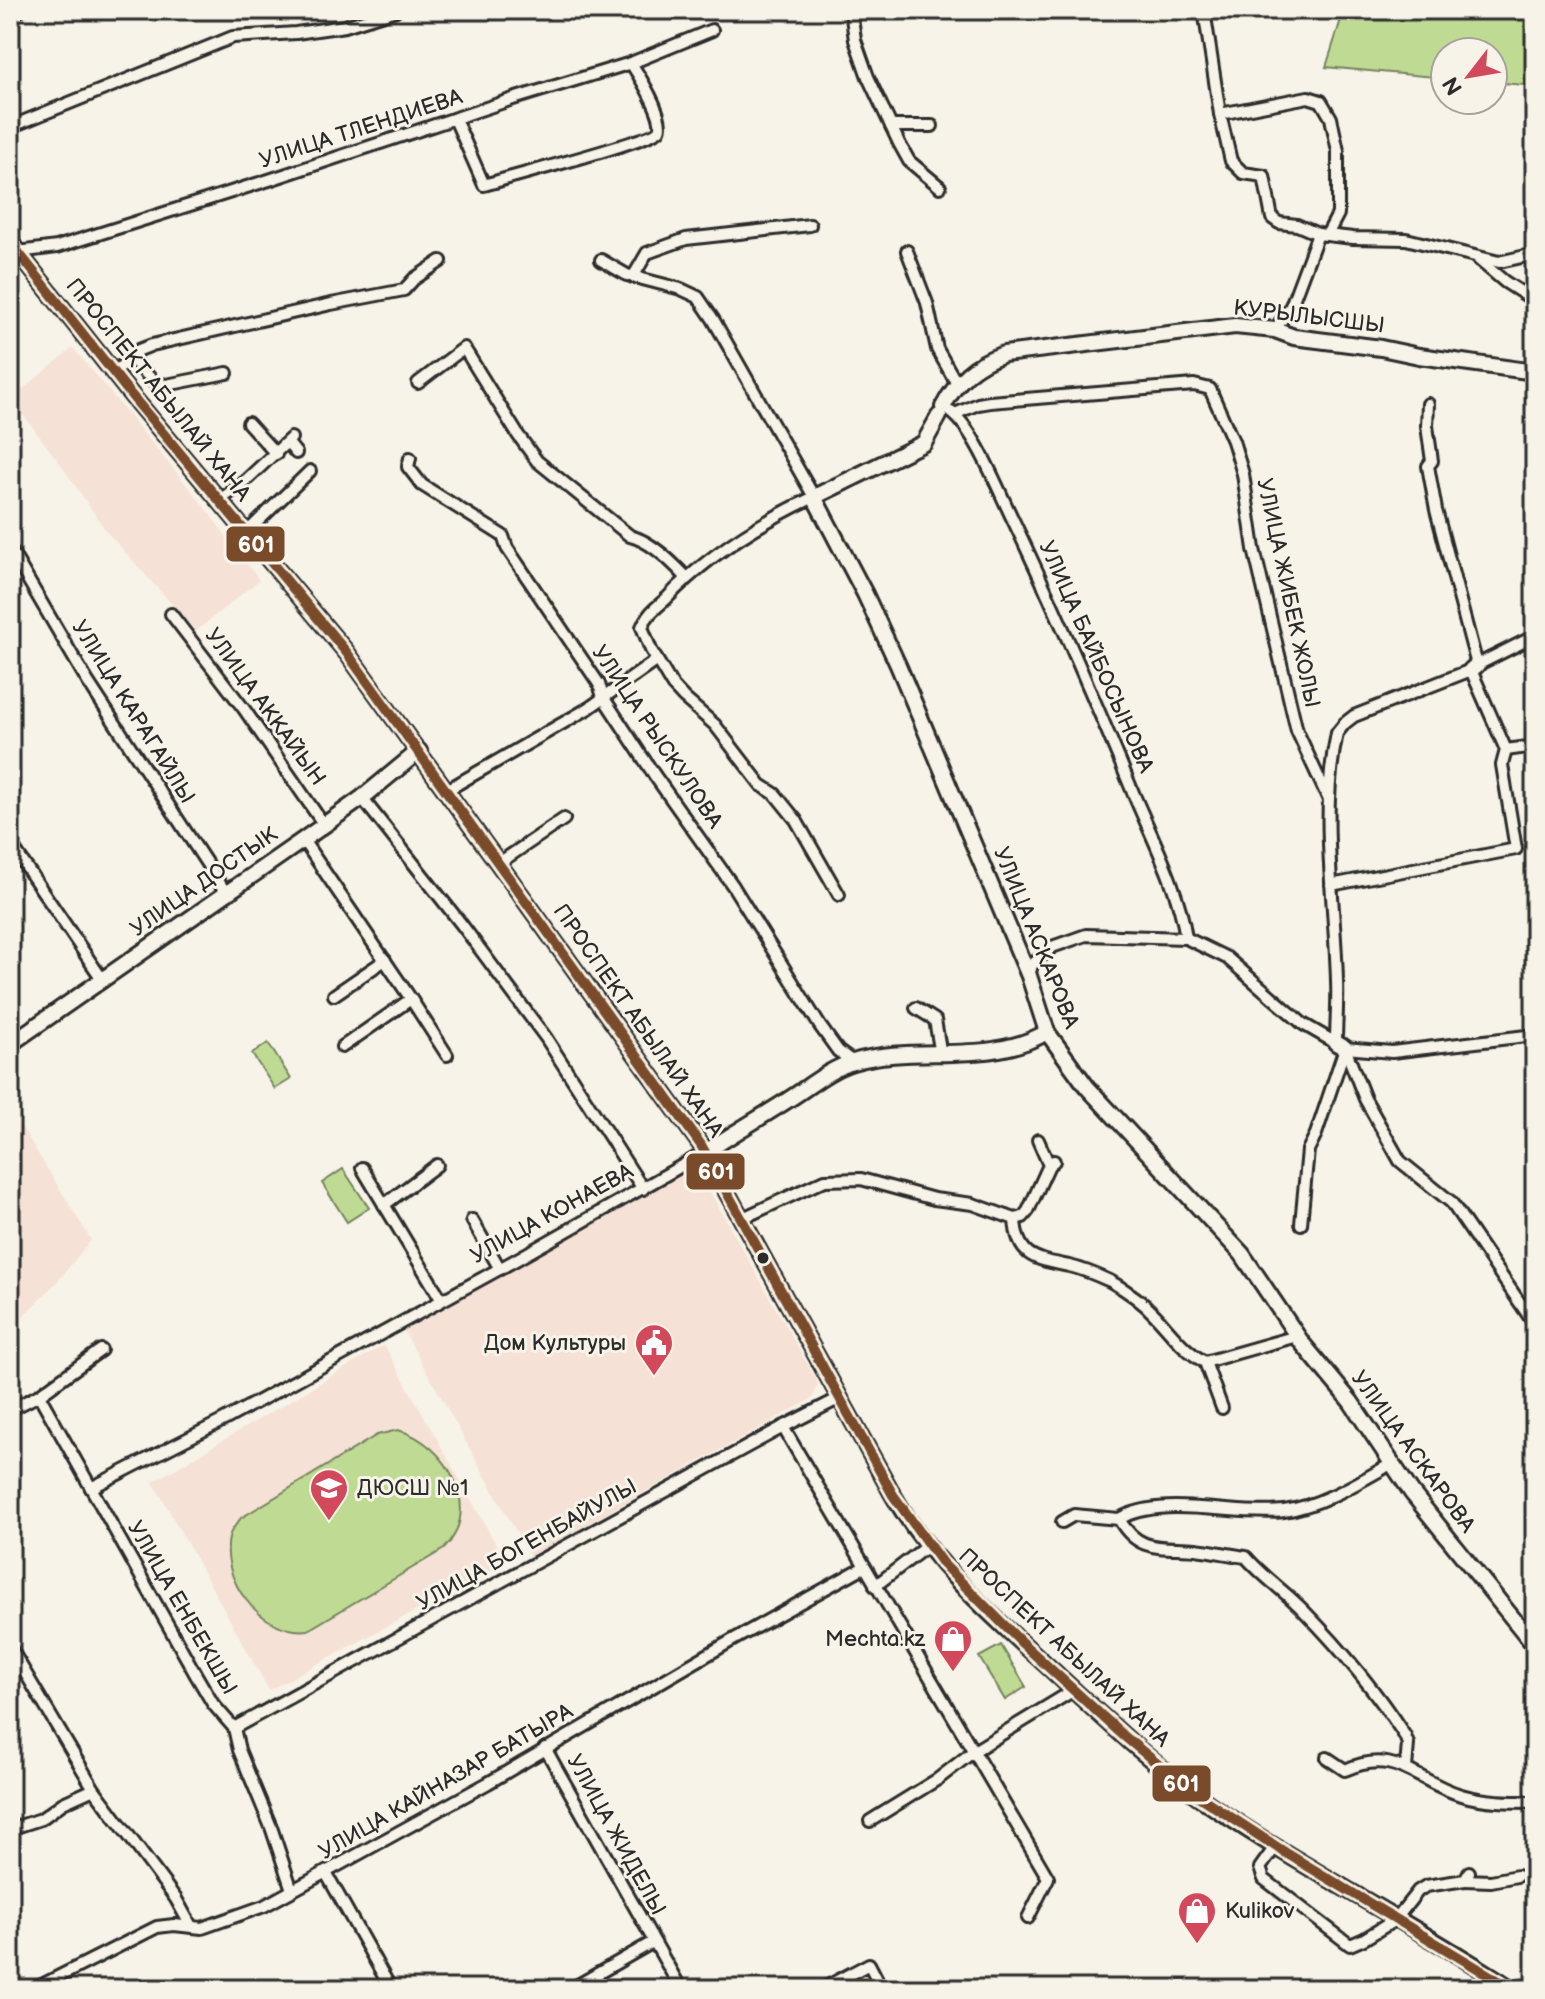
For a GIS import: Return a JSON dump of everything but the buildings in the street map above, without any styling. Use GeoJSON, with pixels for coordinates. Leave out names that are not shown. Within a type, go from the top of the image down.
{"type":"FeatureCollection","features":[{"type":"Feature","properties":{"kind":"street"},"geometry":{"type":"LineString","coordinates":[[10,15],[21,10]]}},
{"type":"Feature","properties":{"kind":"street"},"geometry":{"type":"LineString","coordinates":[[10,127],[233,37],[345,26],[396,10]]}},
{"type":"Feature","properties":{"kind":"street"},"geometry":{"type":"LineString","coordinates":[[851,10],[855,40],[891,126],[909,161],[940,187]]}},
{"type":"Feature","properties":{"kind":"street"},"geometry":{"type":"LineString","coordinates":[[1204,10],[1220,114],[1231,161],[1243,173],[1264,176],[1272,218],[1279,223],[1297,225],[1323,235],[1406,239],[1499,262],[1535,254]]}},
{"type":"Feature","properties":{"kind":"street","name":"УЛИЦА ТЛЕНДИЕВА"},"geometry":{"type":"LineString","coordinates":[[14,247],[57,247],[631,63],[712,30]]}},
{"type":"Feature","properties":{"kind":"street"},"geometry":{"type":"LineString","coordinates":[[455,119],[484,185],[622,146],[653,135],[660,124],[653,102],[631,63]]}},
{"type":"Feature","properties":{"kind":"street"},"geometry":{"type":"LineString","coordinates":[[1220,114],[1308,97],[1321,101],[1331,118],[1338,151],[1338,214],[1323,235],[1291,306],[1275,330]]}},
{"type":"Feature","properties":{"kind":"street"},"geometry":{"type":"LineString","coordinates":[[891,126],[932,126]]}},
{"type":"Feature","properties":{"kind":"street"},"geometry":{"type":"LineString","coordinates":[[633,277],[647,253],[686,239],[810,225]]}},
{"type":"Feature","properties":{"kind":"street","name":"ПРОСПЕКТ АБЫЛАЙ ХАНА"},"geometry":{"type":"LineString","coordinates":[[14,247],[114,373],[347,653],[706,1152],[913,1530],[978,1603],[1156,1764],[1210,1805],[1275,1847],[1512,1989]]}},
{"type":"Feature","properties":{"kind":"street"},"geometry":{"type":"LineString","coordinates":[[839,895],[796,820],[775,794],[761,785],[715,725],[684,698],[657,660],[642,627],[645,618],[686,577],[769,522],[924,443],[946,413],[957,384],[937,349],[927,303],[907,251]]}},
{"type":"Feature","properties":{"kind":"street"},"geometry":{"type":"LineString","coordinates":[[1477,257],[1505,282],[1535,301]]}},
{"type":"Feature","properties":{"kind":"street","name":"УЛИЦА АСКАРОВА"},"geometry":{"type":"LineString","coordinates":[[601,260],[633,277],[681,289],[698,297],[713,319],[865,594],[1029,976],[1047,1032],[1087,1087],[1242,1254],[1297,1336],[1351,1402],[1391,1464],[1535,1646]]}},
{"type":"Feature","properties":{"kind":"street"},"geometry":{"type":"LineString","coordinates":[[114,373],[139,350],[152,345],[404,290],[414,279],[441,261]]}},
{"type":"Feature","properties":{"kind":"street","name":"КУРЫЛЫСШЫ"},"geometry":{"type":"LineString","coordinates":[[957,384],[973,369],[1004,354],[1235,326],[1535,372]]}},
{"type":"Feature","properties":{"kind":"street"},"geometry":{"type":"LineString","coordinates":[[418,383],[464,348],[537,461],[630,536],[671,562],[686,577]]}},
{"type":"Feature","properties":{"kind":"street"},"geometry":{"type":"LineString","coordinates":[[131,358],[154,382],[166,385],[227,373]]}},
{"type":"Feature","properties":{"kind":"street","name":"УЛИЦА ЖИБЕК ЖОЛЫ"},"geometry":{"type":"LineString","coordinates":[[946,413],[990,402],[1194,385],[1210,389],[1225,419],[1243,474],[1254,549],[1297,731],[1328,798],[1340,1046],[1400,1161],[1451,1202],[1535,1325]]}},
{"type":"Feature","properties":{"kind":"street"},"geometry":{"type":"LineString","coordinates":[[1331,885],[1516,849],[1502,765],[1506,750],[1474,668],[1436,510],[1428,466],[1432,461],[1427,426],[1428,404]]}},
{"type":"Feature","properties":{"kind":"street","name":"УЛИЦА БАЙБОСЫНОВА"},"geometry":{"type":"LineString","coordinates":[[946,413],[969,432],[989,470],[1092,692],[1164,866],[1186,938]]}},
{"type":"Feature","properties":{"kind":"street"},"geometry":{"type":"LineString","coordinates":[[248,423],[276,454]]}},
{"type":"Feature","properties":{"kind":"street"},"geometry":{"type":"LineString","coordinates":[[220,500],[289,440],[296,453]]}},
{"type":"Feature","properties":{"kind":"street","name":"УЛИЦА РЫСКУЛОВА"},"geometry":{"type":"LineString","coordinates":[[410,458],[408,467],[422,485],[503,536],[515,560],[599,684],[603,697],[733,886],[820,1026],[838,1051],[853,1062]]}},
{"type":"Feature","properties":{"kind":"street"},"geometry":{"type":"LineString","coordinates":[[247,532],[310,471]]}},
{"type":"Feature","properties":{"kind":"street","name":"УЛИЦА КАРАГАЙЛЫ"},"geometry":{"type":"LineString","coordinates":[[10,549],[88,682],[226,893]]}},
{"type":"Feature","properties":{"kind":"street","name":"УЛИЦА АККАЙЫН"},"geometry":{"type":"LineString","coordinates":[[171,614],[244,709],[324,825]]}},
{"type":"Feature","properties":{"kind":"street"},"geometry":{"type":"LineString","coordinates":[[1328,798],[1337,733],[1345,723],[1354,716],[1474,668],[1535,636]]}},
{"type":"Feature","properties":{"kind":"street"},"geometry":{"type":"LineString","coordinates":[[447,790],[589,708],[657,660]]}},
{"type":"Feature","properties":{"kind":"street"},"geometry":{"type":"LineString","coordinates":[[1506,750],[1535,746]]}},
{"type":"Feature","properties":{"kind":"street","name":"УЛИЦА ДОСТЫК"},"geometry":{"type":"LineString","coordinates":[[10,1044],[362,798],[419,751]]}},
{"type":"Feature","properties":{"kind":"street"},"geometry":{"type":"LineString","coordinates":[[362,798],[546,1038],[643,1189]]}},
{"type":"Feature","properties":{"kind":"street"},"geometry":{"type":"LineString","coordinates":[[499,863],[564,819]]}},
{"type":"Feature","properties":{"kind":"street"},"geometry":{"type":"LineString","coordinates":[[303,840],[447,1055]]}},
{"type":"Feature","properties":{"kind":"street"},"geometry":{"type":"LineString","coordinates":[[10,843],[102,979]]}},
{"type":"Feature","properties":{"kind":"street"},"geometry":{"type":"LineString","coordinates":[[1029,976],[1032,965],[1052,947],[1086,935],[1186,938],[1227,958],[1303,1024],[1340,1046],[1392,1052],[1535,1035]]}},
{"type":"Feature","properties":{"kind":"street"},"geometry":{"type":"LineString","coordinates":[[334,995],[385,960]]}},
{"type":"Feature","properties":{"kind":"street"},"geometry":{"type":"LineString","coordinates":[[342,1047],[411,999]]}},
{"type":"Feature","properties":{"kind":"street"},"geometry":{"type":"LineString","coordinates":[[916,1008],[935,1020],[941,1055]]}},
{"type":"Feature","properties":{"kind":"street","name":"УЛИЦА КОНАЕВА"},"geometry":{"type":"LineString","coordinates":[[91,1488],[224,1420],[500,1269],[643,1189],[815,1081],[853,1062],[892,1056],[1009,1048],[1047,1032]]}},
{"type":"Feature","properties":{"kind":"street"},"geometry":{"type":"LineString","coordinates":[[1301,1224],[1308,1150],[1316,1134],[1340,1046]]}},
{"type":"Feature","properties":{"kind":"street"},"geometry":{"type":"LineString","coordinates":[[743,1218],[825,1180],[861,1179],[934,1199],[973,1204],[1015,1219],[1023,1217],[1051,1163],[1038,1140]]}},
{"type":"Feature","properties":{"kind":"street"},"geometry":{"type":"LineString","coordinates":[[384,1205],[437,1165]]}},
{"type":"Feature","properties":{"kind":"street"},"geometry":{"type":"LineString","coordinates":[[362,1168],[441,1299]]}},
{"type":"Feature","properties":{"kind":"street"},"geometry":{"type":"LineString","coordinates":[[1015,1219],[1016,1236],[1026,1252],[1050,1264],[1068,1266],[1113,1283],[1143,1303],[1178,1341],[1205,1362],[1222,1408]]}},
{"type":"Feature","properties":{"kind":"street"},"geometry":{"type":"LineString","coordinates":[[472,1220],[500,1269]]}},
{"type":"Feature","properties":{"kind":"street"},"geometry":{"type":"LineString","coordinates":[[1205,1362],[1297,1336]]}},
{"type":"Feature","properties":{"kind":"street"},"geometry":{"type":"LineString","coordinates":[[10,1410],[39,1395],[101,1350]]}},
{"type":"Feature","properties":{"kind":"street","name":"УЛИЦА ЕНБЕКШЫ"},"geometry":{"type":"LineString","coordinates":[[39,1395],[207,1694],[234,1728],[239,1750],[271,1827],[292,1890]]}},
{"type":"Feature","properties":{"kind":"street","name":"УЛИЦА БОГЕНБАЙУЛЫ"},"geometry":{"type":"LineString","coordinates":[[234,1728],[840,1398]]}},
{"type":"Feature","properties":{"kind":"street"},"geometry":{"type":"LineString","coordinates":[[783,1427],[1048,1878],[1028,1918]]}},
{"type":"Feature","properties":{"kind":"street"},"geometry":{"type":"LineString","coordinates":[[1062,1522],[1074,1515],[1119,1519],[1130,1512],[1150,1509],[1283,1511],[1342,1491],[1391,1464]]}},
{"type":"Feature","properties":{"kind":"street"},"geometry":{"type":"LineString","coordinates":[[1119,1519],[1134,1538],[1154,1548],[1194,1549],[1246,1557],[1308,1615],[1374,1692],[1405,1736],[1408,1744],[1406,1768]]}},
{"type":"Feature","properties":{"kind":"street"},"geometry":{"type":"LineString","coordinates":[[875,1586],[927,1546]]}},
{"type":"Feature","properties":{"kind":"street","name":"УЛИЦА КАЙНАЗАР БАТЫРА"},"geometry":{"type":"LineString","coordinates":[[34,1989],[157,1927],[202,1928],[264,1906],[488,1783],[864,1567]]}},
{"type":"Feature","properties":{"kind":"street"},"geometry":{"type":"LineString","coordinates":[[10,1647],[94,1789],[176,1899],[191,1926]]}},
{"type":"Feature","properties":{"kind":"street"},"geometry":{"type":"LineString","coordinates":[[870,1821],[938,1779],[974,1751],[1074,1690]]}},
{"type":"Feature","properties":{"kind":"street","name":"УЛИЦА ЖИДЕЛЫ"},"geometry":{"type":"LineString","coordinates":[[545,1748],[681,1989]]}},
{"type":"Feature","properties":{"kind":"street"},"geometry":{"type":"LineString","coordinates":[[1327,1758],[1345,1770],[1374,1760],[1406,1768],[1440,1788],[1481,1800],[1535,1802]]}},
{"type":"Feature","properties":{"kind":"street"},"geometry":{"type":"LineString","coordinates":[[10,1829],[41,1819],[63,1803],[94,1789]]}},
{"type":"Feature","properties":{"kind":"street"},"geometry":{"type":"LineString","coordinates":[[1275,1847],[1260,1868],[1264,1879],[1350,1945],[1395,1920],[1418,1891],[1426,1886],[1467,1876],[1491,1881],[1517,1876]]}},
{"type":"Feature","properties":{"kind":"street"},"geometry":{"type":"LineString","coordinates":[[326,1873],[391,1989]]}},
{"type":"Feature","properties":{"kind":"street","name":"УЛИЦА ЖИДЕЛЫ"},"geometry":{"type":"LineString","coordinates":[[571,1989],[653,1942]]}},
{"type":"Feature","properties":{"kind":"street"},"geometry":{"type":"LineString","coordinates":[[822,1989],[869,1964],[882,1989]]}},
{"type":"Feature","properties":{"kind":"street"},"geometry":{"type":"LineString","coordinates":[[1488,1974],[1494,1989]]}},
{"type":"Feature","properties":{"kind":"shaded area"},"geometry":{"type":"Polygon","coordinates":[[[73,348],[199,500],[259,580],[196,631],[107,532],[11,399],[73,348]]]}},
{"type":"Feature","properties":{"kind":"shaded area"},"geometry":{"type":"Polygon","coordinates":[[[10,1108],[91,1240],[56,1283],[10,1329],[10,1108]]]}},
{"type":"Feature","properties":{"kind":"shaded area"},"geometry":{"type":"Polygon","coordinates":[[[696,1167],[818,1383],[813,1398],[530,1556],[404,1331],[696,1167]]]}},
{"type":"Feature","properties":{"kind":"shaded area","name":"ДЮСШ №1"},"geometry":{"type":"Polygon","coordinates":[[[384,1345],[506,1562],[269,1690],[153,1482],[384,1345]]]}},
{"type":"Feature","properties":{"kind":"green space"},"geometry":{"type":"Polygon","coordinates":[[[1344,10],[1535,10],[1535,86],[1509,84],[1509,36],[1429,36],[1429,77],[1326,67],[1344,10]]]}},
{"type":"Feature","properties":{"kind":"green space"},"geometry":{"type":"Polygon","coordinates":[[[268,1043],[291,1079],[275,1089],[252,1054],[268,1043]]]}},
{"type":"Feature","properties":{"kind":"green space"},"geometry":{"type":"Polygon","coordinates":[[[343,1169],[369,1208],[347,1222],[322,1183],[343,1169]]]}},
{"type":"Feature","properties":{"kind":"green space"},"geometry":{"type":"Polygon","coordinates":[[[398,1430],[431,1448],[454,1479],[460,1497],[460,1515],[455,1533],[444,1549],[308,1630],[275,1624],[260,1614],[247,1601],[230,1568],[230,1534],[236,1524],[241,1518],[377,1435],[398,1430]]]}},
{"type":"Feature","properties":{"kind":"green space"},"geometry":{"type":"Polygon","coordinates":[[[1001,1645],[1026,1687],[1005,1700],[979,1657],[1001,1645]]]}},
{"type":"Feature","properties":{"kind":"transit line","name":"601"},"geometry":{"type":"LineString","coordinates":[[10,242],[132,396],[347,653],[701,1145],[893,1495],[942,1563],[1021,1642],[1124,1736],[1189,1790],[1286,1853],[1512,1989]]}},
{"type":"Feature","properties":{"kind":"place","name":"Дом Культуры"},"geometry":{"type":"Point","coordinates":[654,1377]}},
{"type":"Feature","properties":{"kind":"place","name":"ДЮСШ №1"},"geometry":{"type":"Point","coordinates":[329,1522]}},
{"type":"Feature","properties":{"kind":"place","name":"Mechta.kz"},"geometry":{"type":"Point","coordinates":[953,1673]}},
{"type":"Feature","properties":{"kind":"place","name":"Kulikov"},"geometry":{"type":"Point","coordinates":[1197,1945]}}]}
